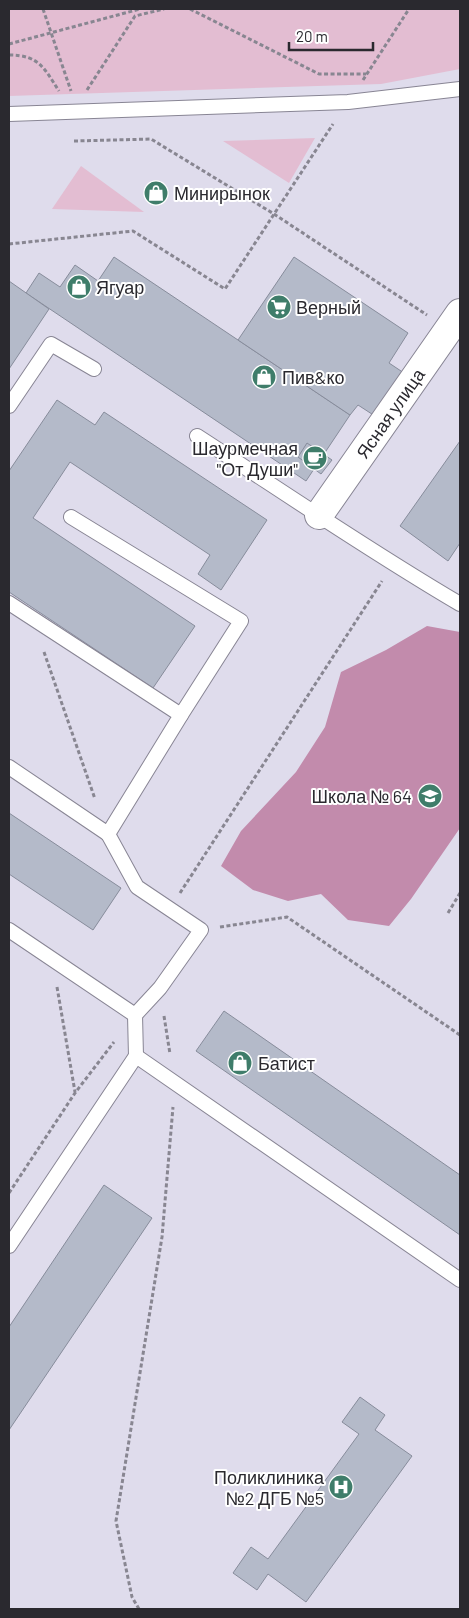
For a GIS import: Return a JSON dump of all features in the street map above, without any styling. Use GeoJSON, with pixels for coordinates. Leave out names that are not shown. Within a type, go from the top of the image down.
{"type":"FeatureCollection","features":[{"type":"Feature","properties":{"kind":"street","name":"Ясная улица"},"geometry":{"type":"LineString","coordinates":[[319,515],[455,321]]}},
{"type":"Feature","properties":{"kind":"lane"},"geometry":{"type":"LineString","coordinates":[[9,114],[348,102],[460,89]]}},
{"type":"Feature","properties":{"kind":"lane"},"geometry":{"type":"LineString","coordinates":[[9,406],[51,344],[94,370]]}},
{"type":"Feature","properties":{"kind":"lane"},"geometry":{"type":"LineString","coordinates":[[197,436],[392,564],[459,602]]}},
{"type":"Feature","properties":{"kind":"lane"},"geometry":{"type":"LineString","coordinates":[[71,517],[241,621],[108,834]]}},
{"type":"Feature","properties":{"kind":"lane"},"geometry":{"type":"LineString","coordinates":[[9,603],[181,715]]}},
{"type":"Feature","properties":{"kind":"lane"},"geometry":{"type":"LineString","coordinates":[[9,767],[108,834],[137,887],[201,930],[160,988],[135,1015],[136,1056],[9,1246]]}},
{"type":"Feature","properties":{"kind":"lane"},"geometry":{"type":"LineString","coordinates":[[9,930],[135,1015]]}},
{"type":"Feature","properties":{"kind":"lane"},"geometry":{"type":"LineString","coordinates":[[136,1056],[460,1280]]}},
{"type":"Feature","properties":{"kind":"path"},"geometry":{"type":"LineString","coordinates":[[43,9],[71,91]]}},
{"type":"Feature","properties":{"kind":"path"},"geometry":{"type":"LineString","coordinates":[[9,44],[140,9]]}},
{"type":"Feature","properties":{"kind":"path"},"geometry":{"type":"LineString","coordinates":[[9,55],[23,55],[43,66],[59,92],[87,90],[135,16],[164,9]]}},
{"type":"Feature","properties":{"kind":"path"},"geometry":{"type":"LineString","coordinates":[[190,9],[319,74],[367,74]]}},
{"type":"Feature","properties":{"kind":"path"},"geometry":{"type":"LineString","coordinates":[[9,244],[133,231],[225,289],[409,9]]}},
{"type":"Feature","properties":{"kind":"path"},"geometry":{"type":"LineString","coordinates":[[74,141],[151,139],[455,321]]}},
{"type":"Feature","properties":{"kind":"path"},"geometry":{"type":"LineString","coordinates":[[170,909],[392,564]]}},
{"type":"Feature","properties":{"kind":"path"},"geometry":{"type":"LineString","coordinates":[[32,618],[108,834]]}},
{"type":"Feature","properties":{"kind":"path"},"geometry":{"type":"LineString","coordinates":[[448,913],[460,893]]}},
{"type":"Feature","properties":{"kind":"path"},"geometry":{"type":"LineString","coordinates":[[201,930],[287,917],[460,1035]]}},
{"type":"Feature","properties":{"kind":"path"},"geometry":{"type":"LineString","coordinates":[[52,959],[75,1092]]}},
{"type":"Feature","properties":{"kind":"path"},"geometry":{"type":"LineString","coordinates":[[139,1609],[132,1597],[116,1522],[162,1237],[175,1083],[160,988]]}},
{"type":"Feature","properties":{"kind":"path"},"geometry":{"type":"LineString","coordinates":[[9,1193],[75,1092],[135,1015]]}},
{"type":"Feature","properties":{"kind":"shaded area"},"geometry":{"type":"Polygon","coordinates":[[[9,9],[460,9],[460,69],[381,84],[9,96],[9,9]]]}},
{"type":"Feature","properties":{"kind":"shaded area"},"geometry":{"type":"Polygon","coordinates":[[[315,138],[289,183],[223,141],[315,138]]]}},
{"type":"Feature","properties":{"kind":"shaded area"},"geometry":{"type":"Polygon","coordinates":[[[81,166],[144,212],[52,209],[81,166]]]}},
{"type":"Feature","properties":{"kind":"shaded area"},"geometry":{"type":"Polygon","coordinates":[[[427,626],[460,632],[460,828],[411,899],[389,926],[348,920],[321,894],[288,901],[253,890],[221,866],[241,831],[296,772],[325,727],[341,672],[386,650],[427,626]]]}},
{"type":"Feature","properties":{"kind":"building"},"geometry":{"type":"Polygon","coordinates":[[[114,257],[350,415],[306,481],[26,293],[39,273],[60,287],[75,265],[98,281],[114,257]]]}},
{"type":"Feature","properties":{"kind":"building"},"geometry":{"type":"Polygon","coordinates":[[[294,257],[408,333],[389,363],[407,375],[378,418],[358,405],[350,415],[238,340],[294,257]]]}},
{"type":"Feature","properties":{"kind":"building"},"geometry":{"type":"Polygon","coordinates":[[[9,281],[49,309],[9,369],[9,281]]]}},
{"type":"Feature","properties":{"kind":"building"},"geometry":{"type":"Polygon","coordinates":[[[57,400],[95,425],[104,412],[267,520],[221,590],[198,574],[210,555],[70,462],[33,518],[195,626],[153,688],[9,592],[9,471],[57,400]]]}},
{"type":"Feature","properties":{"kind":"building"},"geometry":{"type":"Polygon","coordinates":[[[460,441],[460,543],[448,561],[400,526],[460,441]]]}},
{"type":"Feature","properties":{"kind":"building","name":"Шаурмечная \"От Души\""},"geometry":{"type":"Polygon","coordinates":[[[307,443],[332,460],[321,474],[298,457],[307,443]]]}},
{"type":"Feature","properties":{"kind":"building"},"geometry":{"type":"Polygon","coordinates":[[[9,813],[121,888],[93,930],[9,874],[9,813]]]}},
{"type":"Feature","properties":{"kind":"building"},"geometry":{"type":"Polygon","coordinates":[[[224,1011],[460,1175],[460,1235],[196,1051],[224,1011]]]}},
{"type":"Feature","properties":{"kind":"building"},"geometry":{"type":"Polygon","coordinates":[[[104,1185],[152,1218],[9,1430],[9,1327],[104,1185]]]}},
{"type":"Feature","properties":{"kind":"building"},"geometry":{"type":"Polygon","coordinates":[[[360,1397],[385,1415],[375,1430],[412,1456],[306,1602],[268,1574],[257,1590],[233,1573],[251,1547],[268,1559],[359,1434],[342,1422],[360,1397]]]}},
{"type":"Feature","properties":{"kind":"place","name":"Минирынок"},"geometry":{"type":"Point","coordinates":[156,193]}},
{"type":"Feature","properties":{"kind":"place","name":"Ягуар"},"geometry":{"type":"Point","coordinates":[79,287]}},
{"type":"Feature","properties":{"kind":"place","name":"Верный"},"geometry":{"type":"Point","coordinates":[279,307]}},
{"type":"Feature","properties":{"kind":"place","name":"Пив&ко"},"geometry":{"type":"Point","coordinates":[264,377]}},
{"type":"Feature","properties":{"kind":"place","name":"Шаурмечная \"От Души\""},"geometry":{"type":"Point","coordinates":[315,458]}},
{"type":"Feature","properties":{"kind":"place","name":"Школа № 64"},"geometry":{"type":"Point","coordinates":[430,796]}},
{"type":"Feature","properties":{"kind":"place","name":"Батист"},"geometry":{"type":"Point","coordinates":[240,1063]}},
{"type":"Feature","properties":{"kind":"place","name":"Поликлиника №2 ДГБ №5"},"geometry":{"type":"Point","coordinates":[341,1487]}}]}
